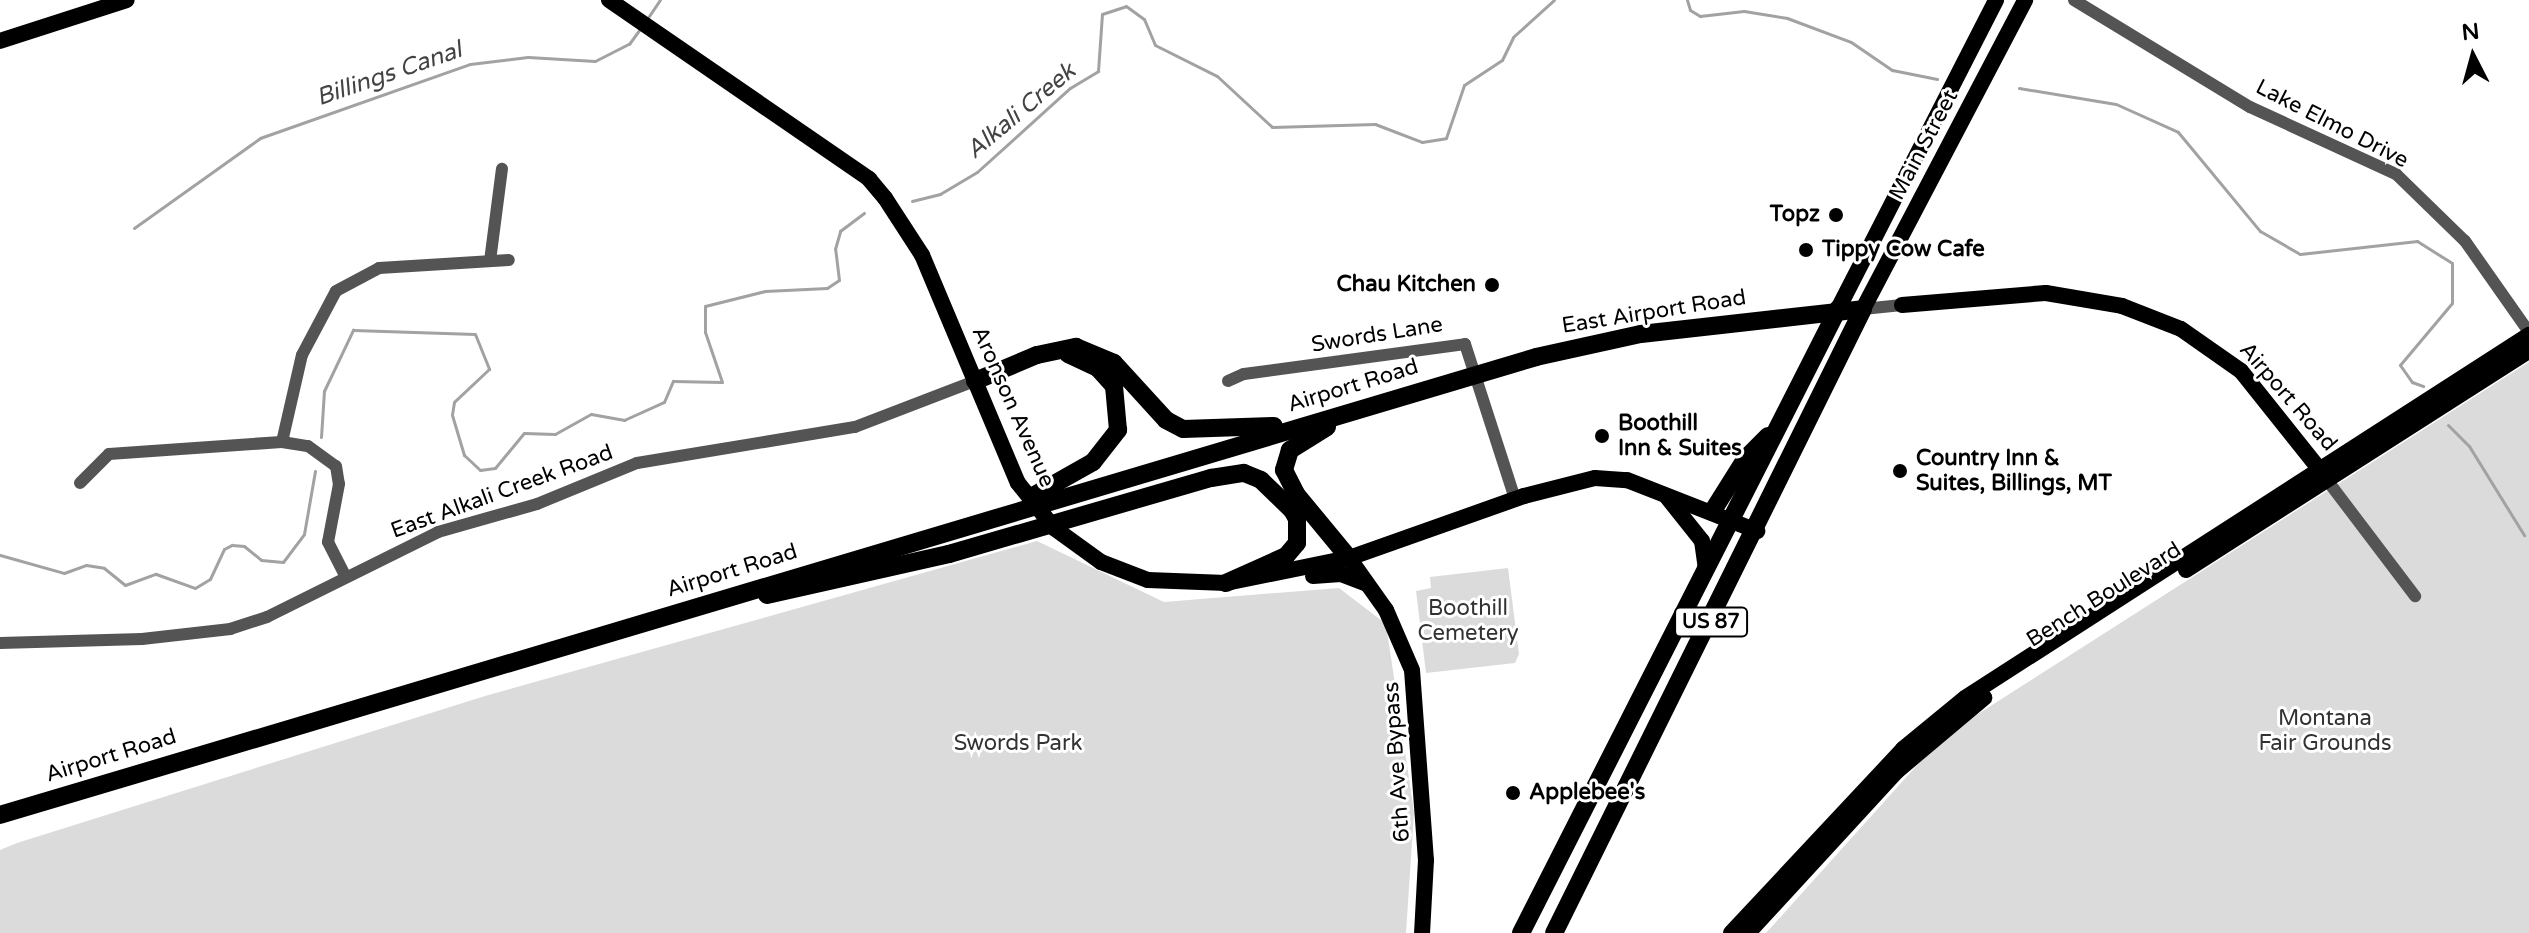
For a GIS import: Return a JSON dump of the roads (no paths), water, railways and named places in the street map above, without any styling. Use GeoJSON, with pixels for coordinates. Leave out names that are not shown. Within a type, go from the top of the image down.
{"type":"FeatureCollection","features":[{"type":"Feature","properties":{"kind":"highway","name":"Airport Road"},"geometry":{"type":"LineString","coordinates":[[1838,309],[1863,309]]}},
{"type":"Feature","properties":{"kind":"highway","name":"East Airport Road"},"geometry":{"type":"LineString","coordinates":[[1479,373],[1634,335],[1838,309]]}},
{"type":"Feature","properties":{"kind":"highway","name":"US 87"},"geometry":{"type":"LineString","coordinates":[[1521,933],[1838,309]]}},
{"type":"Feature","properties":{"kind":"highway","name":"US 87"},"geometry":{"type":"LineString","coordinates":[[1554,933],[1757,531],[1863,309]]}},
{"type":"Feature","properties":{"kind":"highway"},"geometry":{"type":"LineString","coordinates":[[975,381],[1050,351],[1076,347],[1097,352],[1114,363],[1166,420],[1183,429],[1215,432],[1317,422]]}},
{"type":"Feature","properties":{"kind":"highway"},"geometry":{"type":"LineString","coordinates":[[1050,351],[1098,368],[1114,386],[1120,406],[1118,430],[1106,449],[1067,486]]}},
{"type":"Feature","properties":{"kind":"highway","name":"Airport Road"},"geometry":{"type":"LineString","coordinates":[[0,815],[1000,515],[1067,486],[1317,422],[1479,373]]}},
{"type":"Feature","properties":{"kind":"highway"},"geometry":{"type":"LineString","coordinates":[[1349,558],[1296,494],[1286,479],[1284,461],[1303,440],[1361,409]]}},
{"type":"Feature","properties":{"kind":"highway"},"geometry":{"type":"LineString","coordinates":[[1712,512],[1746,458],[1779,426]]}},
{"type":"Feature","properties":{"kind":"highway"},"geometry":{"type":"LineString","coordinates":[[705,604],[809,588],[1017,535],[1211,478],[1244,473],[1261,480],[1297,519],[1297,543],[1286,556],[1226,583]]}},
{"type":"Feature","properties":{"kind":"main road"},"geometry":{"type":"LineString","coordinates":[[0,41],[127,0]]}},
{"type":"Feature","properties":{"kind":"main road","name":"Aronson Avenue"},"geometry":{"type":"LineString","coordinates":[[609,0],[869,179],[902,219],[922,255],[1018,483],[1036,508],[1080,550],[1148,580],[1226,583],[1349,558],[1515,499],[1595,478],[1627,480],[1757,531]]}},
{"type":"Feature","properties":{"kind":"main road","name":"Main Street"},"geometry":{"type":"LineString","coordinates":[[1838,309],[1996,0]]}},
{"type":"Feature","properties":{"kind":"main road","name":"Main Street"},"geometry":{"type":"LineString","coordinates":[[1863,309],[2025,0]]}},
{"type":"Feature","properties":{"kind":"main road","name":"Airport Road"},"geometry":{"type":"LineString","coordinates":[[1902,305],[2019,292],[2058,294],[2122,306],[2181,329],[2241,371],[2323,474]]}},
{"type":"Feature","properties":{"kind":"main road"},"geometry":{"type":"LineString","coordinates":[[2484,372],[2529,334]]}},
{"type":"Feature","properties":{"kind":"main road"},"geometry":{"type":"LineString","coordinates":[[1731,933],[1886,766],[1951,709],[2484,372],[2529,351]]}},
{"type":"Feature","properties":{"kind":"main road","name":"Bench Boulevard"},"geometry":{"type":"LineString","coordinates":[[1748,933],[1897,771],[1971,707],[2323,474]]}},
{"type":"Feature","properties":{"kind":"main road","name":"Aronson Avenue"},"geometry":{"type":"LineString","coordinates":[[1667,497],[1702,541],[1706,571]]}},
{"type":"Feature","properties":{"kind":"main road","name":"6th Ave Bypass"},"geometry":{"type":"LineString","coordinates":[[1349,558],[1399,635],[1415,689],[1426,860],[1422,933]]}},
{"type":"Feature","properties":{"kind":"main road"},"geometry":{"type":"LineString","coordinates":[[1226,583],[1333,573],[1365,583]]}},
{"type":"Feature","properties":{"kind":"street","name":"Lake Elmo Drive"},"geometry":{"type":"LineString","coordinates":[[2074,0],[2250,107],[2396,174],[2465,241],[2529,334]]}},
{"type":"Feature","properties":{"kind":"street"},"geometry":{"type":"LineString","coordinates":[[490,261],[502,169]]}},
{"type":"Feature","properties":{"kind":"street"},"geometry":{"type":"LineString","coordinates":[[282,442],[302,355],[336,291],[379,268],[509,260]]}},
{"type":"Feature","properties":{"kind":"street","name":"Airport Road"},"geometry":{"type":"LineString","coordinates":[[1863,309],[1902,305]]}},
{"type":"Feature","properties":{"kind":"street","name":"Swords Lane"},"geometry":{"type":"LineString","coordinates":[[1228,381],[1244,374],[1459,342],[1471,350],[1515,499]]}},
{"type":"Feature","properties":{"kind":"street","name":"East Alkali Creek Road"},"geometry":{"type":"LineString","coordinates":[[0,643],[198,635],[267,617],[345,575],[438,532],[537,504],[637,463],[855,427],[975,381]]}},
{"type":"Feature","properties":{"kind":"street"},"geometry":{"type":"LineString","coordinates":[[80,483],[109,454],[282,442],[308,446],[336,466],[339,484],[328,542],[345,575]]}},
{"type":"Feature","properties":{"kind":"street","name":"Airport Road"},"geometry":{"type":"LineString","coordinates":[[2323,474],[2415,596]]}},
{"type":"Feature","properties":{"kind":"waterway","name":"Billings Canal"},"geometry":{"type":"LineString","coordinates":[[647,19],[660,0]]}},
{"type":"Feature","properties":{"kind":"waterway","name":"Alkali Creek"},"geometry":{"type":"LineString","coordinates":[[912,201],[940,194],[977,172],[1070,88],[1098,71],[1102,14],[1126,6],[1144,19],[1155,45],[1217,76],[1272,127],[1375,124],[1422,142],[1446,138],[1464,85],[1502,60],[1513,37],[1554,0]]}},
{"type":"Feature","properties":{"kind":"waterway","name":"Alkali Creek"},"geometry":{"type":"LineString","coordinates":[[1687,0],[1690,10],[1700,16],[1744,11],[1787,18],[1851,42],[1892,70],[1937,79]]}},
{"type":"Feature","properties":{"kind":"waterway","name":"Billings Canal"},"geometry":{"type":"LineString","coordinates":[[134,228],[260,138],[470,64],[528,57],[595,61],[629,44],[640,29]]}},
{"type":"Feature","properties":{"kind":"waterway","name":"Alkali Creek"},"geometry":{"type":"LineString","coordinates":[[2019,88],[2116,104],[2178,132],[2260,231],[2300,254],[2417,241],[2452,263],[2452,303],[2400,365],[2412,382],[2423,386]]}},
{"type":"Feature","properties":{"kind":"waterway","name":"Alkali Creek"},"geometry":{"type":"LineString","coordinates":[[321,437],[324,391],[353,330],[475,334],[489,369],[454,402],[452,415],[464,455],[480,470],[495,468],[524,433],[555,434],[591,414],[624,420],[664,402],[673,381],[722,382],[705,332],[705,306],[765,291],[827,288],[839,280],[835,249],[840,231],[864,213]]}},
{"type":"Feature","properties":{"kind":"waterway","name":"Alkali Creek"},"geometry":{"type":"LineString","coordinates":[[2448,425],[2469,446],[2524,535]]}},
{"type":"Feature","properties":{"kind":"waterway","name":"Alkali Creek"},"geometry":{"type":"LineString","coordinates":[[0,555],[64,573],[86,565],[104,568],[125,585],[156,574],[195,588],[210,579],[224,549],[232,545],[244,546],[261,560],[283,562],[304,534],[315,471]]}},
{"type":"Feature","properties":{"kind":"place","name":"Topz"},"geometry":{"type":"Point","coordinates":[1836,215]}},
{"type":"Feature","properties":{"kind":"place","name":"Tippy Cow Cafe"},"geometry":{"type":"Point","coordinates":[1806,250]}},
{"type":"Feature","properties":{"kind":"place","name":"Chau Kitchen"},"geometry":{"type":"Point","coordinates":[1492,285]}},
{"type":"Feature","properties":{"kind":"place","name":"Boothill Inn & Suites"},"geometry":{"type":"Point","coordinates":[1602,436]}},
{"type":"Feature","properties":{"kind":"place","name":"Country Inn & Suites, Billings, MT"},"geometry":{"type":"Point","coordinates":[1900,471]}},
{"type":"Feature","properties":{"kind":"place","name":"Applebee's"},"geometry":{"type":"Point","coordinates":[1513,793]}},
{"type":"Feature","properties":{"kind":"park label","name":"Boothill Cemetery"},"geometry":{"type":"Point","coordinates":[1468,620]}},
{"type":"Feature","properties":{"kind":"park label","name":"Montana Fair Grounds"},"geometry":{"type":"Point","coordinates":[2325,730]}},
{"type":"Feature","properties":{"kind":"park label","name":"Swords Park"},"geometry":{"type":"Point","coordinates":[1018,744]}}]}
